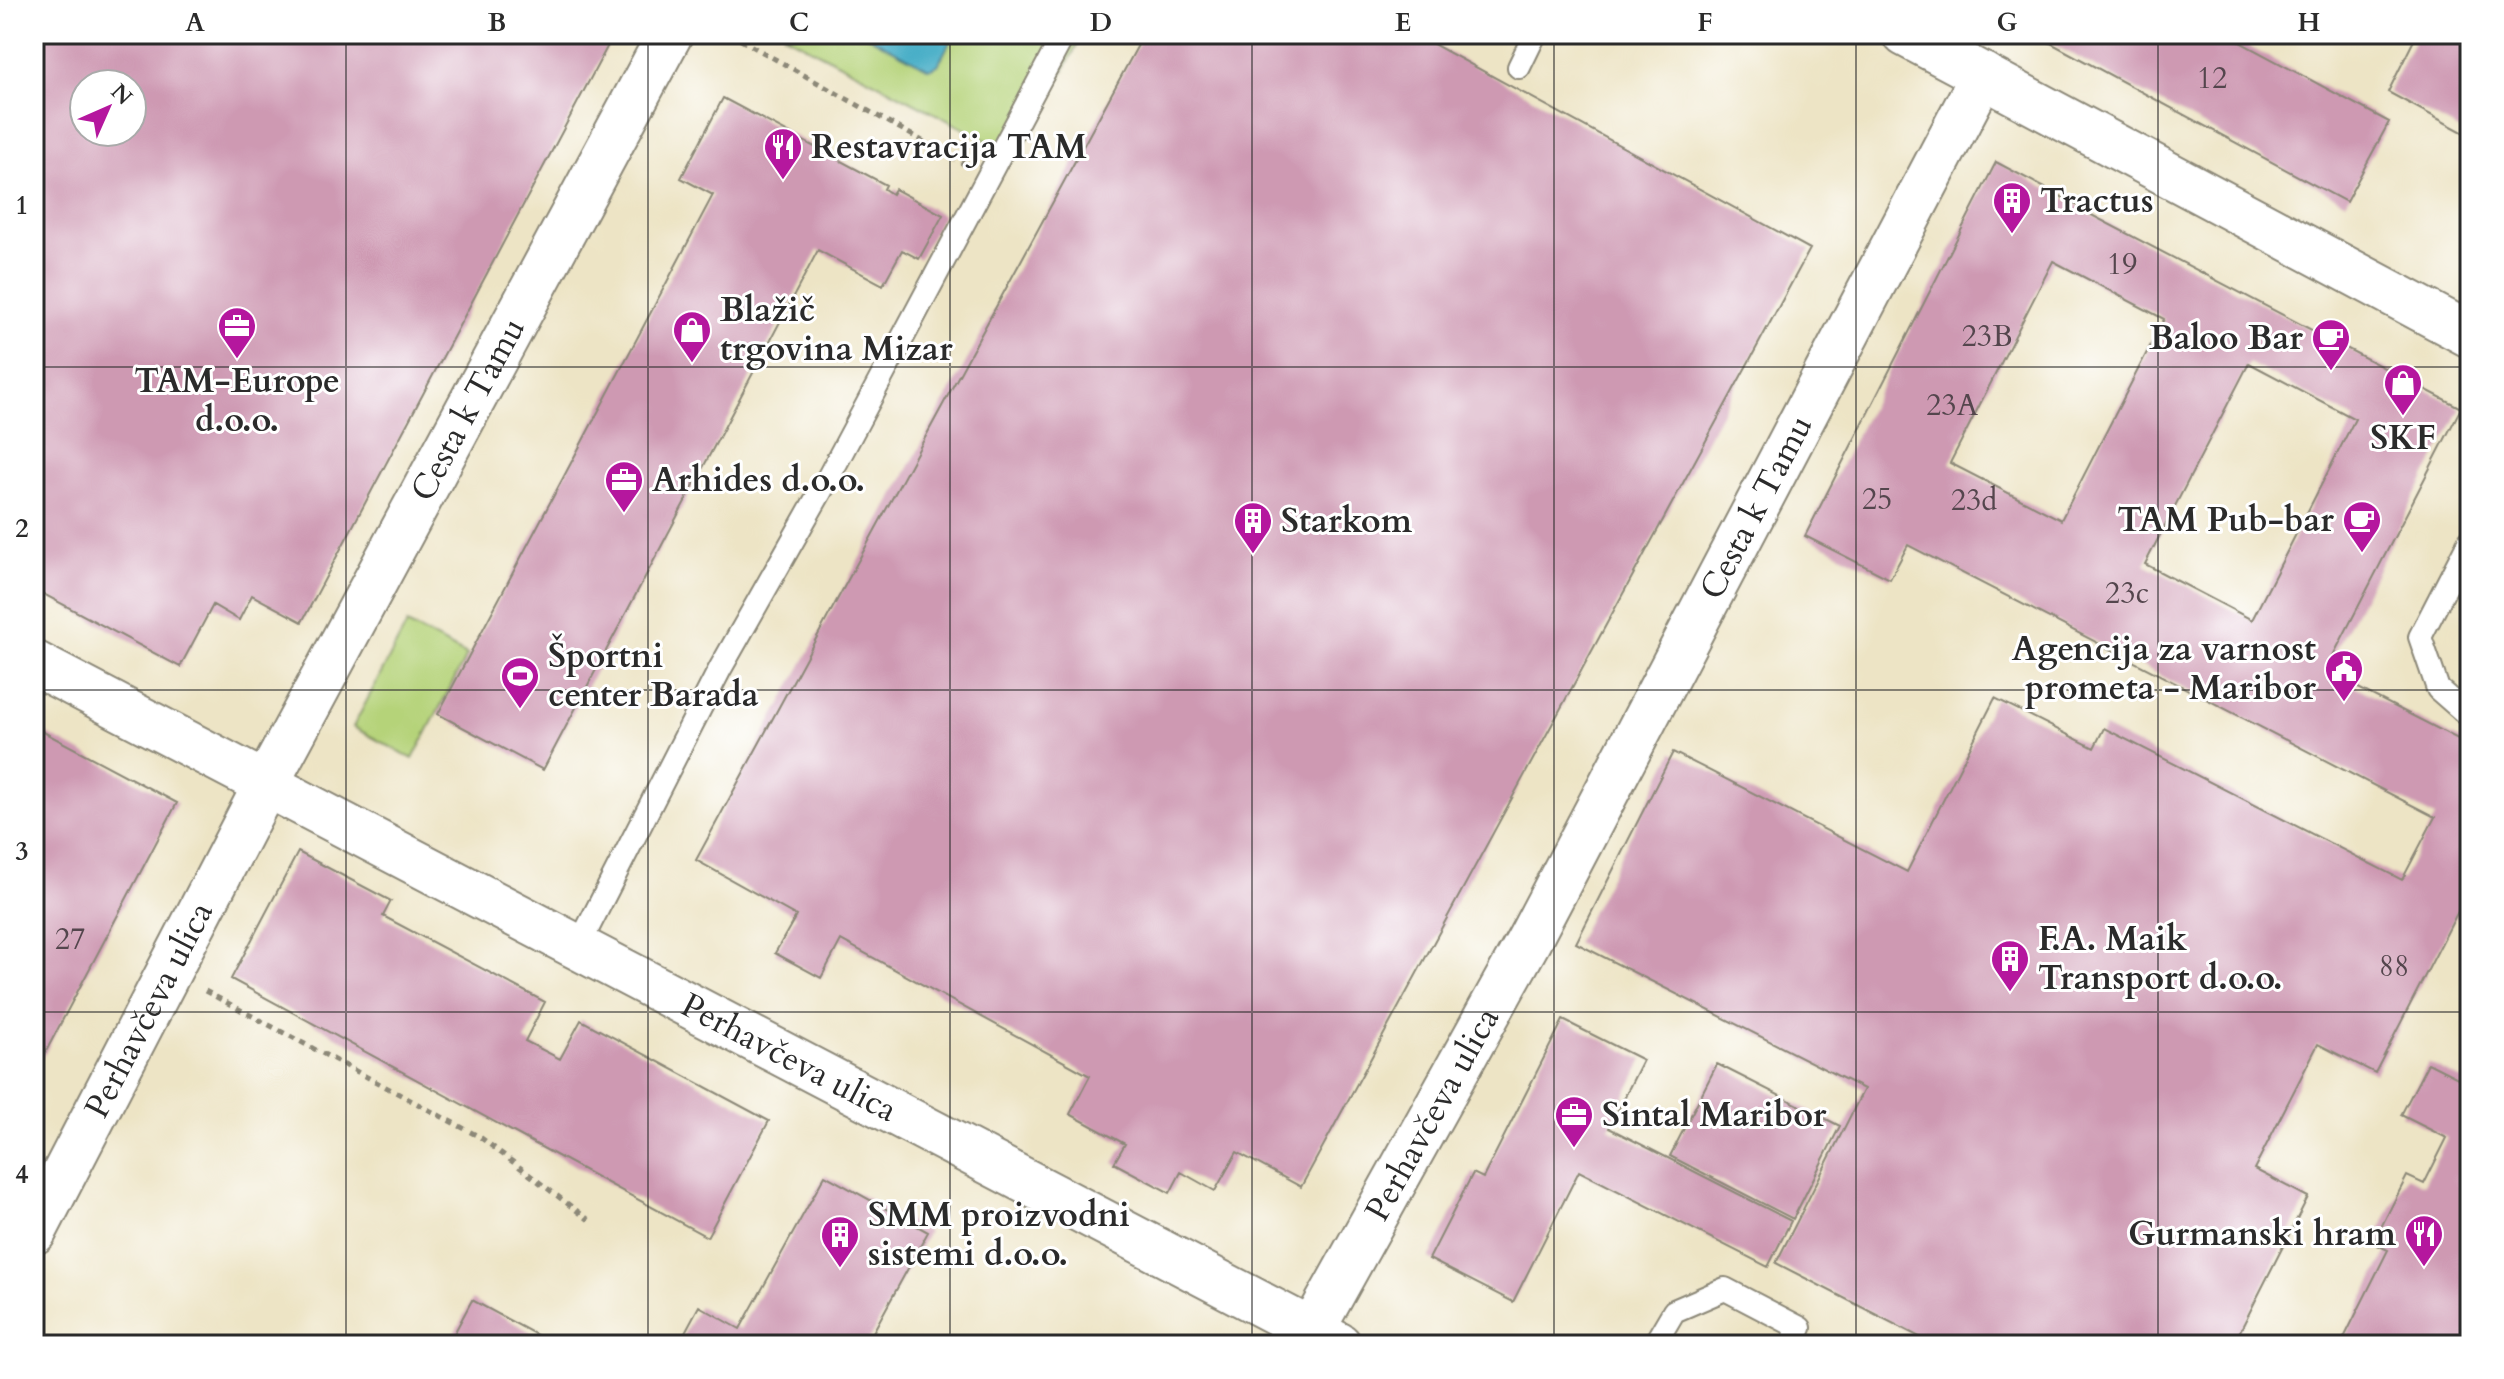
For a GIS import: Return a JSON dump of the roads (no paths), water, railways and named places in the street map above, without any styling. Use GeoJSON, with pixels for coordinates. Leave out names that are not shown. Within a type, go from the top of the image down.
{"type":"FeatureCollection","features":[{"type":"Feature","properties":{"kind":"street","name":"Cesta k Tamu"},"geometry":{"type":"LineString","coordinates":[[265,786],[670,34]]}},
{"type":"Feature","properties":{"kind":"street"},"geometry":{"type":"LineString","coordinates":[[1905,34],[1970,57],[2470,335]]}},
{"type":"Feature","properties":{"kind":"street","name":"Cesta k Tamu"},"geometry":{"type":"LineString","coordinates":[[1529,940],[1970,57]]}},
{"type":"Feature","properties":{"kind":"street","name":"Perhavčeva ulica"},"geometry":{"type":"LineString","coordinates":[[34,663],[1318,1341],[1529,940]]}},
{"type":"Feature","properties":{"kind":"street","name":"Perhavčeva ulica"},"geometry":{"type":"LineString","coordinates":[[34,1232],[265,786]]}},
{"type":"Feature","properties":{"kind":"lane"},"geometry":{"type":"LineString","coordinates":[[577,949],[720,669],[827,480],[1064,34]]}},
{"type":"Feature","properties":{"kind":"lane"},"geometry":{"type":"LineString","coordinates":[[1519,67],[1535,34]]}},
{"type":"Feature","properties":{"kind":"lane"},"geometry":{"type":"LineString","coordinates":[[2470,540],[2420,637],[2438,689],[2470,717]]}},
{"type":"Feature","properties":{"kind":"lane"},"geometry":{"type":"LineString","coordinates":[[1654,1345],[1674,1311],[1725,1289],[1800,1328],[1791,1345]]}},
{"type":"Feature","properties":{"kind":"water"},"geometry":{"type":"Polygon","coordinates":[[[864,34],[954,34],[938,65],[929,69],[864,34]]]}},
{"type":"Feature","properties":{"kind":"place","name":"Restavracija TAM"},"geometry":{"type":"Point","coordinates":[783,181]}},
{"type":"Feature","properties":{"kind":"place","name":"Tractus"},"geometry":{"type":"Point","coordinates":[2012,235]}},
{"type":"Feature","properties":{"kind":"place","name":"TAM-Europe d.o.o."},"geometry":{"type":"Point","coordinates":[237,360]}},
{"type":"Feature","properties":{"kind":"place","name":"Blažič trgovina Mizar"},"geometry":{"type":"Point","coordinates":[692,364]}},
{"type":"Feature","properties":{"kind":"place","name":"Baloo Bar"},"geometry":{"type":"Point","coordinates":[2331,372]}},
{"type":"Feature","properties":{"kind":"place","name":"SKF"},"geometry":{"type":"Point","coordinates":[2403,417]}},
{"type":"Feature","properties":{"kind":"place","name":"Arhides d.o.o."},"geometry":{"type":"Point","coordinates":[624,514]}},
{"type":"Feature","properties":{"kind":"place","name":"TAM Pub-bar"},"geometry":{"type":"Point","coordinates":[2362,554]}},
{"type":"Feature","properties":{"kind":"place","name":"Starkom"},"geometry":{"type":"Point","coordinates":[1253,555]}},
{"type":"Feature","properties":{"kind":"place","name":"Agencija za varnost prometa - Maribor"},"geometry":{"type":"Point","coordinates":[2344,703]}},
{"type":"Feature","properties":{"kind":"place","name":"Športni center Barada"},"geometry":{"type":"Point","coordinates":[520,710]}},
{"type":"Feature","properties":{"kind":"place","name":"F.A. Maik Transport d.o.o."},"geometry":{"type":"Point","coordinates":[2010,993]}},
{"type":"Feature","properties":{"kind":"place","name":"Sintal Maribor"},"geometry":{"type":"Point","coordinates":[1574,1149]}},
{"type":"Feature","properties":{"kind":"place","name":"Gurmanski hram"},"geometry":{"type":"Point","coordinates":[2424,1268]}},
{"type":"Feature","properties":{"kind":"place","name":"SMM proizvodni sistemi d.o.o."},"geometry":{"type":"Point","coordinates":[840,1269]}}]}
